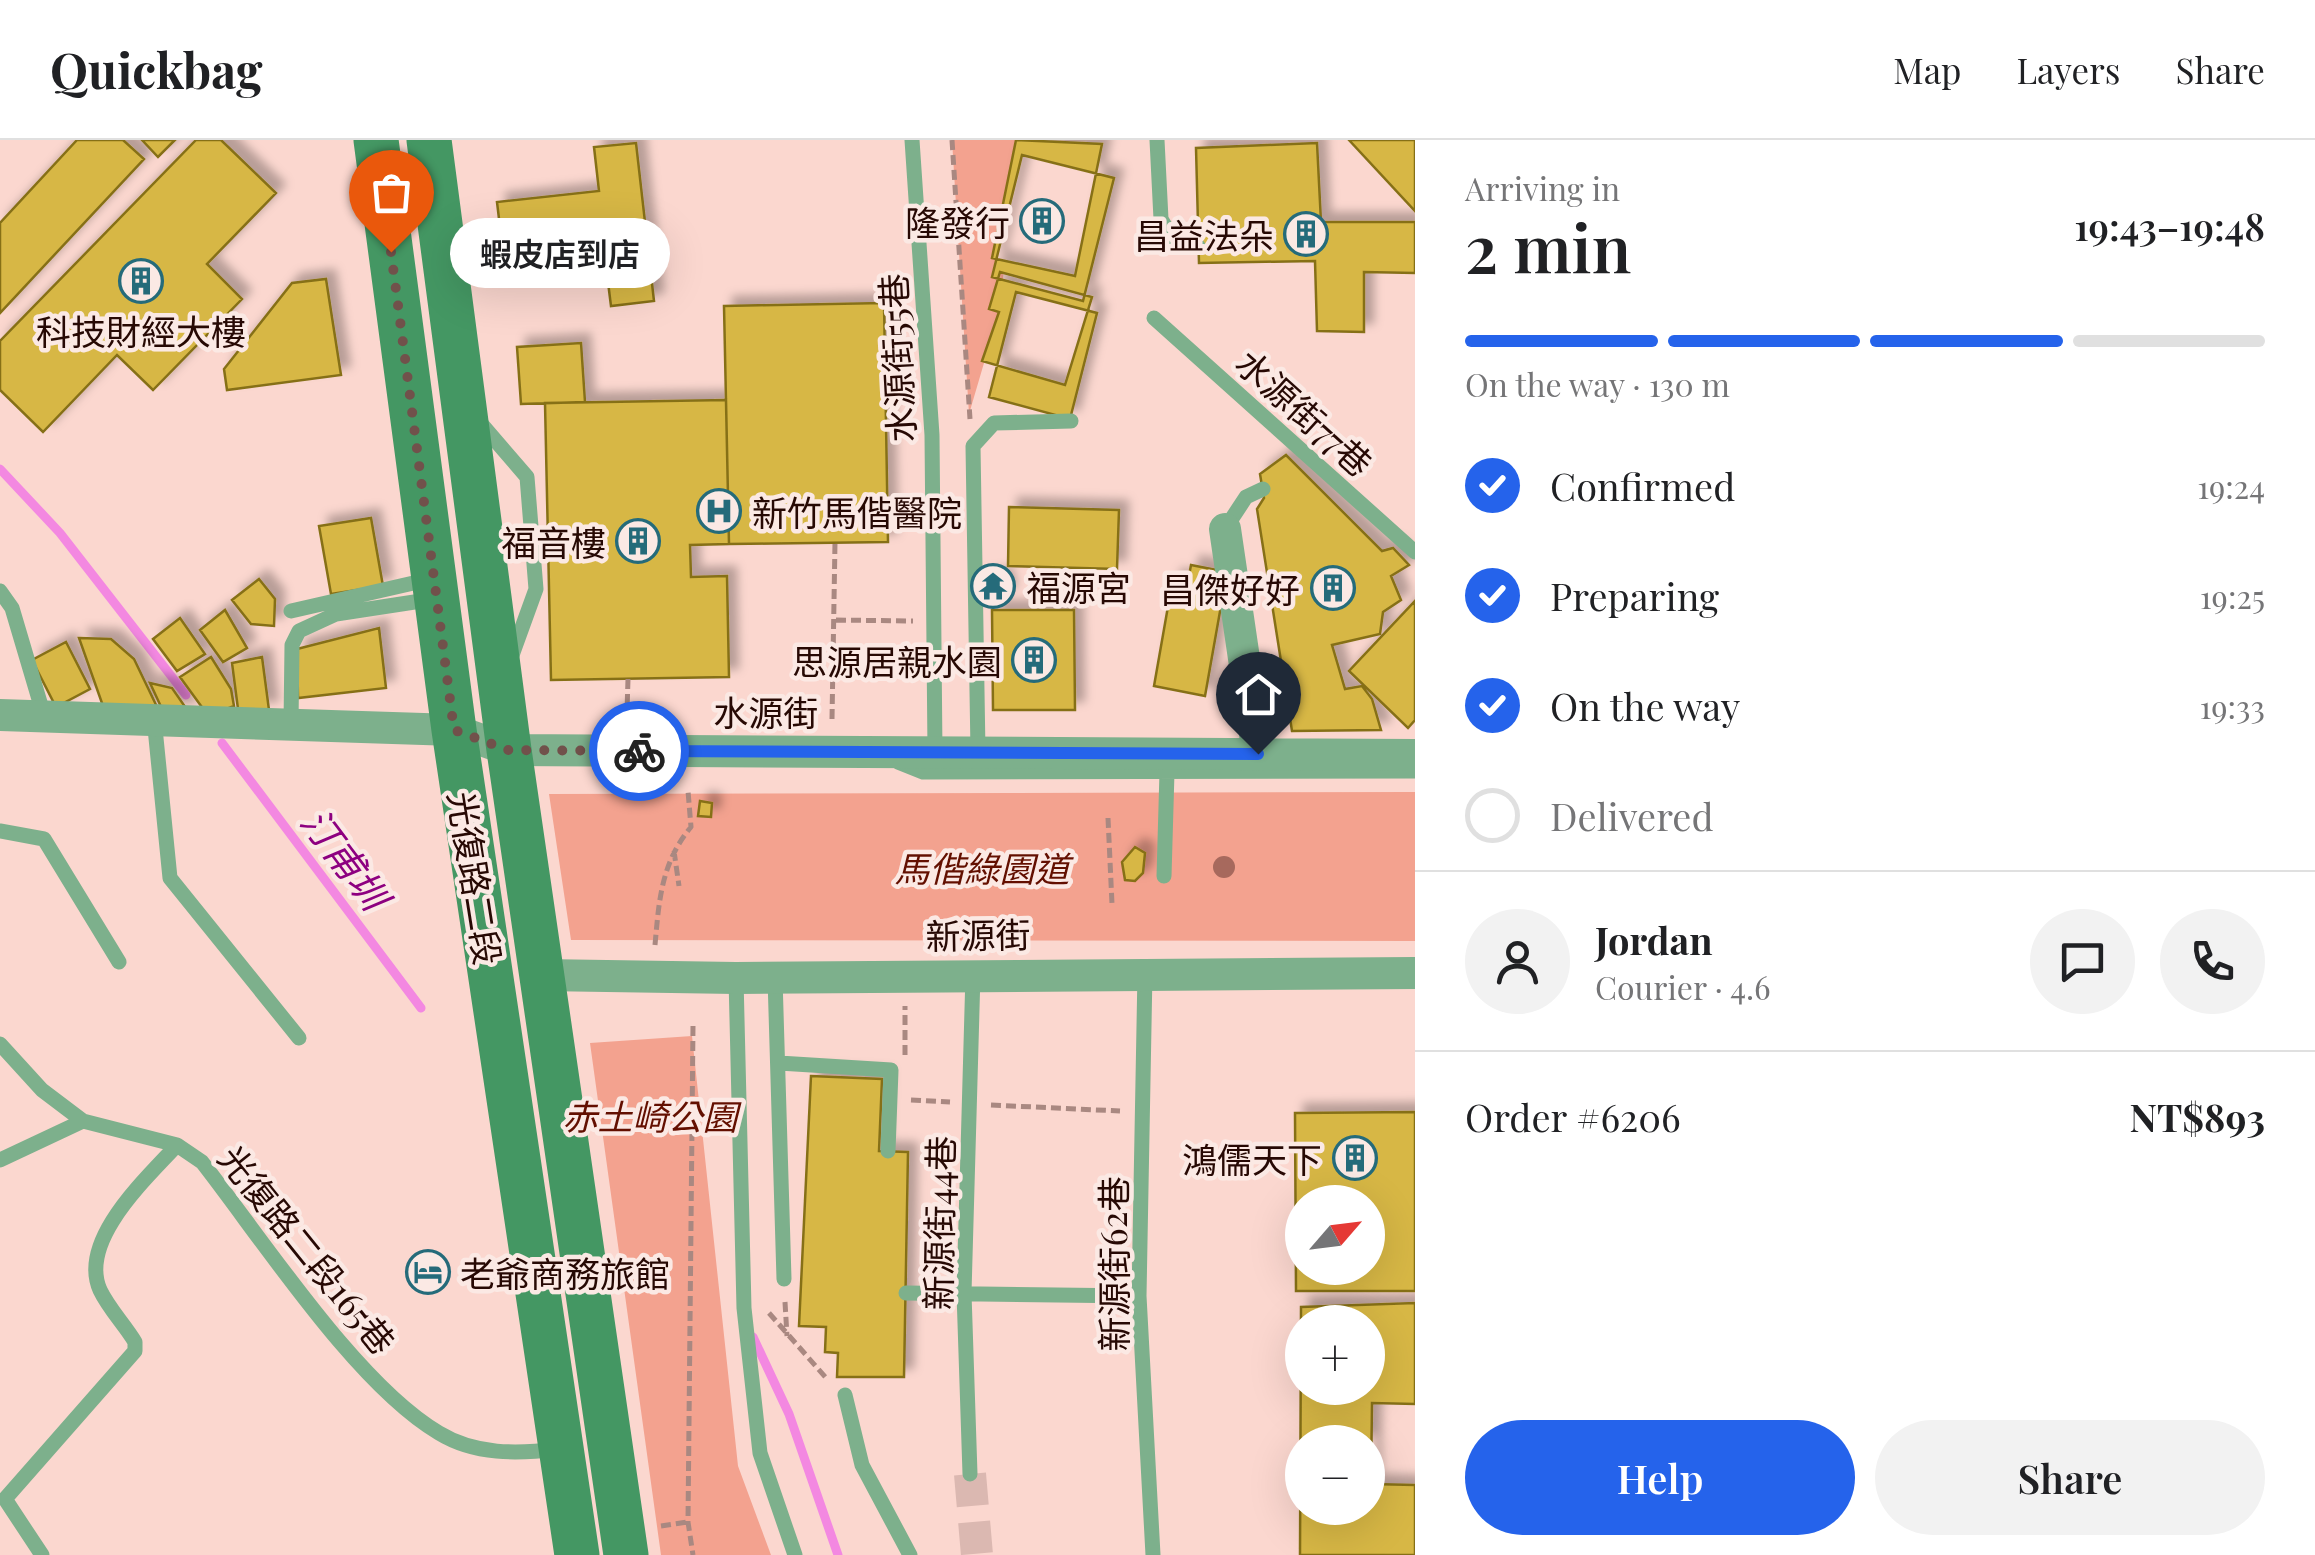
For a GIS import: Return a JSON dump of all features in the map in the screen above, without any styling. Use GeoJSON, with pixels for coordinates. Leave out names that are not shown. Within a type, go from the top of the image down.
{"type":"FeatureCollection","features":[{"type":"Feature","properties":{"kind":"main road","name":"光復路二段"},"geometry":{"type":"LineString","coordinates":[[376,140],[454,730],[577,1555]]}},
{"type":"Feature","properties":{"kind":"main road","name":"光復路二段"},"geometry":{"type":"LineString","coordinates":[[429,140],[508,750],[638,1542]]}},
{"type":"Feature","properties":{"kind":"street"},"geometry":{"type":"LineString","coordinates":[[1225,529],[1258,754]]}},
{"type":"Feature","properties":{"kind":"street","name":"水源街"},"geometry":{"type":"LineString","coordinates":[[0,715],[454,730],[508,750],[1415,755]]}},
{"type":"Feature","properties":{"kind":"street","name":"新源街"},"geometry":{"type":"LineString","coordinates":[[542,975],[775,978],[1145,972],[1415,973]]}},
{"type":"Feature","properties":{"kind":"lane","name":"水源街55巷"},"geometry":{"type":"LineString","coordinates":[[912,140],[932,436],[935,752]]}},
{"type":"Feature","properties":{"kind":"lane"},"geometry":{"type":"LineString","coordinates":[[1157,140],[1160,219],[1174,241],[1198,246]]}},
{"type":"Feature","properties":{"kind":"lane","name":"水源街77巷"},"geometry":{"type":"LineString","coordinates":[[1154,318],[1415,552]]}},
{"type":"Feature","properties":{"kind":"lane","name":"水源街55巷"},"geometry":{"type":"LineString","coordinates":[[978,752],[973,446],[994,423],[1070,422]]}},
{"type":"Feature","properties":{"kind":"lane"},"geometry":{"type":"LineString","coordinates":[[1225,529],[1246,496],[1263,489]]}},
{"type":"Feature","properties":{"kind":"lane"},"geometry":{"type":"LineString","coordinates":[[292,611],[436,588]]}},
{"type":"Feature","properties":{"kind":"lane"},"geometry":{"type":"LineString","coordinates":[[291,723],[292,645],[298,630],[336,614],[436,588]]}},
{"type":"Feature","properties":{"kind":"lane"},"geometry":{"type":"LineString","coordinates":[[0,591],[12,608],[44,716]]}},
{"type":"Feature","properties":{"kind":"lane"},"geometry":{"type":"LineString","coordinates":[[154,718],[170,878],[299,1038]]}},
{"type":"Feature","properties":{"kind":"lane"},"geometry":{"type":"LineString","coordinates":[[871,752],[922,772],[1415,771]]}},
{"type":"Feature","properties":{"kind":"lane"},"geometry":{"type":"LineString","coordinates":[[1164,876],[1167,772]]}},
{"type":"Feature","properties":{"kind":"lane"},"geometry":{"type":"LineString","coordinates":[[0,831],[44,839],[119,962]]}},
{"type":"Feature","properties":{"kind":"lane","name":"新源街62巷"},"geometry":{"type":"LineString","coordinates":[[1145,972],[1139,1296],[1153,1555]]}},
{"type":"Feature","properties":{"kind":"lane","name":"新源街44巷"},"geometry":{"type":"LineString","coordinates":[[970,1474],[964,1293],[973,974]]}},
{"type":"Feature","properties":{"kind":"lane"},"geometry":{"type":"LineString","coordinates":[[736,978],[744,1278],[760,1453],[795,1555]]}},
{"type":"Feature","properties":{"kind":"lane"},"geometry":{"type":"LineString","coordinates":[[775,978],[784,1279]]}},
{"type":"Feature","properties":{"kind":"lane"},"geometry":{"type":"LineString","coordinates":[[0,1044],[42,1090],[83,1121],[0,1160]]}},
{"type":"Feature","properties":{"kind":"lane"},"geometry":{"type":"LineString","coordinates":[[778,1063],[890,1070],[888,1151]]}},
{"type":"Feature","properties":{"kind":"lane","name":"光復路二段165巷"},"geometry":{"type":"LineString","coordinates":[[83,1121],[176,1144],[202,1162],[394,1398],[440,1434],[481,1449],[512,1454],[562,1448]]}},
{"type":"Feature","properties":{"kind":"lane"},"geometry":{"type":"LineString","coordinates":[[42,1555],[2,1496],[135,1350],[135,1342],[100,1288],[96,1265],[116,1214],[176,1144]]}},
{"type":"Feature","properties":{"kind":"lane"},"geometry":{"type":"LineString","coordinates":[[906,1293],[1139,1296]]}},
{"type":"Feature","properties":{"kind":"lane"},"geometry":{"type":"LineString","coordinates":[[845,1395],[862,1464],[910,1555]]}},
{"type":"Feature","properties":{"kind":"path"},"geometry":{"type":"LineString","coordinates":[[952,140],[973,446]]}},
{"type":"Feature","properties":{"kind":"path"},"geometry":{"type":"LineString","coordinates":[[832,720],[835,542]]}},
{"type":"Feature","properties":{"kind":"path"},"geometry":{"type":"LineString","coordinates":[[836,620],[934,621]]}},
{"type":"Feature","properties":{"kind":"path"},"geometry":{"type":"LineString","coordinates":[[628,678],[627,711],[642,724]]}},
{"type":"Feature","properties":{"kind":"path"},"geometry":{"type":"LineString","coordinates":[[655,946],[661,883],[674,848],[691,828],[688,791]]}},
{"type":"Feature","properties":{"kind":"path"},"geometry":{"type":"LineString","coordinates":[[1108,818],[1112,904]]}},
{"type":"Feature","properties":{"kind":"path"},"geometry":{"type":"LineString","coordinates":[[674,848],[679,886]]}},
{"type":"Feature","properties":{"kind":"path"},"geometry":{"type":"LineString","coordinates":[[693,1026],[688,1522],[693,1555]]}},
{"type":"Feature","properties":{"kind":"path"},"geometry":{"type":"LineString","coordinates":[[744,1278],[788,1339],[845,1395]]}},
{"type":"Feature","properties":{"kind":"path"},"geometry":{"type":"LineString","coordinates":[[784,1279],[788,1339]]}},
{"type":"Feature","properties":{"kind":"path"},"geometry":{"type":"LineString","coordinates":[[638,1542],[688,1522]]}},
{"type":"Feature","properties":{"kind":"green space"},"geometry":{"type":"Polygon","coordinates":[[[952,140],[1016,140],[992,257],[1005,261],[999,312],[969,414],[952,140]]]}},
{"type":"Feature","properties":{"kind":"green space","name":"馬偕綠園道"},"geometry":{"type":"Polygon","coordinates":[[[1415,792],[1415,941],[571,940],[549,794],[1415,792]]]}},
{"type":"Feature","properties":{"kind":"green space","name":"赤土崎公園"},"geometry":{"type":"Polygon","coordinates":[[[692,1036],[738,1466],[771,1555],[661,1555],[590,1043],[692,1036]]]}},
{"type":"Feature","properties":{"kind":"building"},"geometry":{"type":"Polygon","coordinates":[[[77,140],[123,140],[144,159],[0,313],[0,223],[77,140]]]}},
{"type":"Feature","properties":{"kind":"building"},"geometry":{"type":"Polygon","coordinates":[[[142,140],[175,140],[158,157],[142,140]]]}},
{"type":"Feature","properties":{"kind":"building","name":"科技財經大樓"},"geometry":{"type":"Polygon","coordinates":[[[196,140],[221,140],[276,193],[207,264],[242,299],[153,390],[117,355],[43,432],[0,390],[0,341],[196,140]]]}},
{"type":"Feature","properties":{"kind":"building","name":"隆發行"},"geometry":{"type":"Polygon","coordinates":[[[1016,140],[1102,144],[1075,276],[992,258],[1016,140]]]}},
{"type":"Feature","properties":{"kind":"building"},"geometry":{"type":"Polygon","coordinates":[[[1349,140],[1415,140],[1415,211],[1349,140]]]}},
{"type":"Feature","properties":{"kind":"building"},"geometry":{"type":"Polygon","coordinates":[[[636,143],[654,301],[611,306],[605,258],[505,269],[497,202],[599,191],[594,147],[636,143]]]}},
{"type":"Feature","properties":{"kind":"building","name":"昌益法朵"},"geometry":{"type":"Polygon","coordinates":[[[1317,143],[1321,222],[1415,222],[1415,273],[1364,272],[1364,332],[1317,331],[1315,261],[1199,263],[1196,148],[1317,143]]]}},
{"type":"Feature","properties":{"kind":"building","name":"隆發行"},"geometry":{"type":"Polygon","coordinates":[[[1022,155],[1114,178],[1083,301],[992,277],[1022,155]]]}},
{"type":"Feature","properties":{"kind":"building"},"geometry":{"type":"Polygon","coordinates":[[[1000,272],[1092,297],[1065,385],[982,361],[999,312],[989,309],[1000,272]]]}},
{"type":"Feature","properties":{"kind":"building"},"geometry":{"type":"Polygon","coordinates":[[[326,279],[341,375],[227,390],[224,369],[292,283],[326,279]]]}},
{"type":"Feature","properties":{"kind":"building"},"geometry":{"type":"Polygon","coordinates":[[[1016,292],[1097,313],[1070,419],[989,397],[1016,292]]]}},
{"type":"Feature","properties":{"kind":"building"},"geometry":{"type":"Polygon","coordinates":[[[884,303],[888,542],[729,544],[724,306],[884,303]]]}},
{"type":"Feature","properties":{"kind":"building"},"geometry":{"type":"Polygon","coordinates":[[[581,343],[585,402],[521,404],[517,347],[581,343]]]}},
{"type":"Feature","properties":{"kind":"building","name":"福音樓"},"geometry":{"type":"Polygon","coordinates":[[[726,400],[729,544],[690,545],[691,577],[727,576],[729,677],[551,680],[545,403],[726,400]]]}},
{"type":"Feature","properties":{"kind":"building","name":"昌傑好好"},"geometry":{"type":"Polygon","coordinates":[[[1286,455],[1382,551],[1393,548],[1409,565],[1391,576],[1401,600],[1383,612],[1380,634],[1332,645],[1345,689],[1362,686],[1372,699],[1381,730],[1292,731],[1257,509],[1264,498],[1260,474],[1286,455]]]}},
{"type":"Feature","properties":{"kind":"building"},"geometry":{"type":"Polygon","coordinates":[[[1009,507],[1119,510],[1117,569],[1008,566],[1009,507]]]}},
{"type":"Feature","properties":{"kind":"building"},"geometry":{"type":"Polygon","coordinates":[[[371,518],[383,586],[331,594],[319,526],[371,518]]]}},
{"type":"Feature","properties":{"kind":"building"},"geometry":{"type":"Polygon","coordinates":[[[1191,565],[1227,572],[1205,696],[1154,686],[1173,578],[1188,581],[1191,565]]]}},
{"type":"Feature","properties":{"kind":"building","name":"福源宮"},"geometry":{"type":"Polygon","coordinates":[[[1003,577],[1007,595],[983,599],[979,581],[1003,577]]]}},
{"type":"Feature","properties":{"kind":"building"},"geometry":{"type":"Polygon","coordinates":[[[259,579],[275,599],[274,626],[251,624],[232,600],[259,579]]]}},
{"type":"Feature","properties":{"kind":"building"},"geometry":{"type":"Polygon","coordinates":[[[1415,601],[1415,720],[1408,728],[1349,671],[1415,601]]]}},
{"type":"Feature","properties":{"kind":"building"},"geometry":{"type":"Polygon","coordinates":[[[225,610],[247,648],[223,662],[200,630],[225,610]]]}},
{"type":"Feature","properties":{"kind":"building","name":"思源居親水園"},"geometry":{"type":"Polygon","coordinates":[[[992,610],[1074,610],[1075,710],[993,710],[992,610]]]}},
{"type":"Feature","properties":{"kind":"building"},"geometry":{"type":"Polygon","coordinates":[[[180,618],[205,654],[177,671],[153,639],[180,618]]]}},
{"type":"Feature","properties":{"kind":"building"},"geometry":{"type":"Polygon","coordinates":[[[379,628],[386,688],[298,698],[297,649],[379,628]]]}},
{"type":"Feature","properties":{"kind":"building"},"geometry":{"type":"Polygon","coordinates":[[[79,638],[111,639],[134,659],[159,711],[103,706],[79,638]]]}},
{"type":"Feature","properties":{"kind":"building"},"geometry":{"type":"Polygon","coordinates":[[[66,642],[90,689],[56,707],[32,660],[66,642]]]}},
{"type":"Feature","properties":{"kind":"building"},"geometry":{"type":"Polygon","coordinates":[[[211,657],[231,689],[234,706],[224,710],[204,710],[180,677],[211,657]]]}},
{"type":"Feature","properties":{"kind":"building"},"geometry":{"type":"Polygon","coordinates":[[[262,657],[269,710],[238,709],[232,663],[262,657]]]}},
{"type":"Feature","properties":{"kind":"building"},"geometry":{"type":"Polygon","coordinates":[[[150,683],[172,688],[188,711],[163,711],[150,683]]]}},
{"type":"Feature","properties":{"kind":"building"},"geometry":{"type":"Polygon","coordinates":[[[700,801],[712,803],[711,817],[698,816],[700,801]]]}},
{"type":"Feature","properties":{"kind":"building"},"geometry":{"type":"Polygon","coordinates":[[[1135,847],[1145,853],[1143,873],[1135,881],[1125,880],[1122,862],[1135,847]]]}},
{"type":"Feature","properties":{"kind":"building"},"geometry":{"type":"Polygon","coordinates":[[[811,1076],[882,1079],[879,1151],[908,1152],[904,1377],[837,1377],[838,1353],[825,1352],[826,1327],[799,1326],[811,1076]]]}},
{"type":"Feature","properties":{"kind":"building","name":"鴻儒天下"},"geometry":{"type":"Polygon","coordinates":[[[1415,1112],[1415,1291],[1296,1291],[1296,1285],[1385,1285],[1385,1185],[1295,1185],[1295,1113],[1415,1112]]]}},
{"type":"Feature","properties":{"kind":"building"},"geometry":{"type":"Polygon","coordinates":[[[1415,1303],[1415,1404],[1385,1403],[1385,1305],[1358,1305],[1415,1303]]]}},
{"type":"Feature","properties":{"kind":"building"},"geometry":{"type":"Polygon","coordinates":[[[1301,1405],[1372,1405],[1372,1425],[1301,1425],[1301,1405]]]}},
{"type":"Feature","properties":{"kind":"building"},"geometry":{"type":"Polygon","coordinates":[[[1385,1484],[1415,1485],[1415,1555],[1300,1555],[1300,1525],[1385,1525],[1385,1484]]]}},
{"type":"Feature","properties":{"kind":"waterway","name":"汀甫圳"},"geometry":{"type":"LineString","coordinates":[[0,469],[60,533],[186,695]]}},
{"type":"Feature","properties":{"kind":"waterway","name":"汀甫圳"},"geometry":{"type":"LineString","coordinates":[[222,743],[421,1008]]}},
{"type":"Feature","properties":{"kind":"waterway","name":"汀甫圳"},"geometry":{"type":"LineString","coordinates":[[753,1337],[789,1414],[838,1555]]}},
{"type":"Feature","properties":{"kind":"tunnel"},"geometry":{"type":"LineString","coordinates":[[970,1474],[977,1555]]}},
{"type":"Feature","properties":{"kind":"way so far"},"geometry":{"type":"LineString","coordinates":[[391,252],[454,730],[508,750],[639,751]]}},
{"type":"Feature","properties":{"kind":"place","name":"隆發行"},"geometry":{"type":"Point","coordinates":[1042,221]}},
{"type":"Feature","properties":{"kind":"place","name":"昌益法朵"},"geometry":{"type":"Point","coordinates":[1306,234]}},
{"type":"Feature","properties":{"kind":"place","name":"蝦皮店到店"},"geometry":{"type":"Point","coordinates":[391,252]}},
{"type":"Feature","properties":{"kind":"place","name":"科技財經大樓"},"geometry":{"type":"Point","coordinates":[141,281]}},
{"type":"Feature","properties":{"kind":"place","name":"新竹馬偕醫院"},"geometry":{"type":"Point","coordinates":[719,511]}},
{"type":"Feature","properties":{"kind":"place","name":"福音樓"},"geometry":{"type":"Point","coordinates":[638,541]}},
{"type":"Feature","properties":{"kind":"place","name":"福源宮"},"geometry":{"type":"Point","coordinates":[993,586]}},
{"type":"Feature","properties":{"kind":"place","name":"昌傑好好"},"geometry":{"type":"Point","coordinates":[1333,588]}},
{"type":"Feature","properties":{"kind":"place","name":"思源居親水園"},"geometry":{"type":"Point","coordinates":[1034,660]}},
{"type":"Feature","properties":{"kind":"place","name":"鴻儒天下"},"geometry":{"type":"Point","coordinates":[1355,1158]}},
{"type":"Feature","properties":{"kind":"place","name":"老爺商務旅館"},"geometry":{"type":"Point","coordinates":[428,1272]}},
{"type":"Feature","properties":{"kind":"route"},"geometry":{"type":"LineString","coordinates":[[639,751],[1258,754]]}}]}
